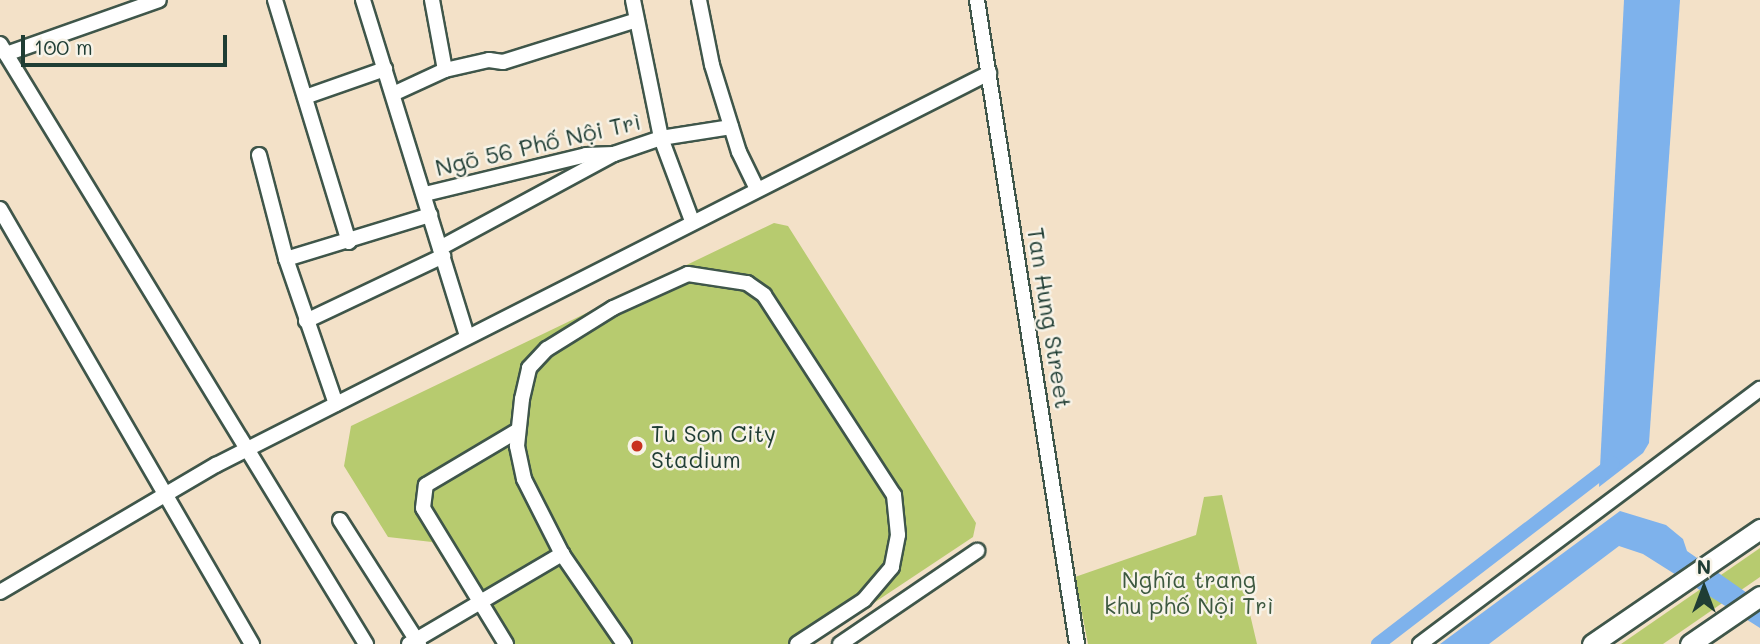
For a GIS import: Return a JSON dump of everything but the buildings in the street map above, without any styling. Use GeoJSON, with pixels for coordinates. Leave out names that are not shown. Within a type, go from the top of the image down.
{"type":"FeatureCollection","features":[{"type":"Feature","properties":{"kind":"highway"},"geometry":{"type":"LineString","coordinates":[[1592,644],[1760,529]]}},
{"type":"Feature","properties":{"kind":"highway"},"geometry":{"type":"LineString","coordinates":[[1690,644],[1760,596]]}},
{"type":"Feature","properties":{"kind":"street"},"geometry":{"type":"LineString","coordinates":[[159,0],[3,49],[366,644]]}},
{"type":"Feature","properties":{"kind":"street"},"geometry":{"type":"LineString","coordinates":[[275,0],[349,242]]}},
{"type":"Feature","properties":{"kind":"street"},"geometry":{"type":"LineString","coordinates":[[363,0],[467,336]]}},
{"type":"Feature","properties":{"kind":"street"},"geometry":{"type":"LineString","coordinates":[[432,0],[445,70]]}},
{"type":"Feature","properties":{"kind":"street"},"geometry":{"type":"LineString","coordinates":[[633,0],[661,138],[692,221]]}},
{"type":"Feature","properties":{"kind":"street"},"geometry":{"type":"LineString","coordinates":[[699,0],[702,32],[731,127],[757,189]]}},
{"type":"Feature","properties":{"kind":"street","name":"Tan Hung Street"},"geometry":{"type":"LineString","coordinates":[[976,0],[1077,644]]}},
{"type":"Feature","properties":{"kind":"street"},"geometry":{"type":"LineString","coordinates":[[393,94],[445,70],[489,60],[503,62],[636,20]]}},
{"type":"Feature","properties":{"kind":"street"},"geometry":{"type":"LineString","coordinates":[[304,97],[385,69]]}},
{"type":"Feature","properties":{"kind":"street"},"geometry":{"type":"LineString","coordinates":[[0,592],[247,449],[692,221],[989,73]]}},
{"type":"Feature","properties":{"kind":"street","name":"Ngõ 56 Phố Nội Trì"},"geometry":{"type":"LineString","coordinates":[[425,194],[586,155],[614,155],[661,138],[731,127]]}},
{"type":"Feature","properties":{"kind":"street"},"geometry":{"type":"LineString","coordinates":[[259,155],[286,259],[337,404]]}},
{"type":"Feature","properties":{"kind":"street"},"geometry":{"type":"LineString","coordinates":[[306,321],[441,252],[614,155]]}},
{"type":"Feature","properties":{"kind":"street"},"geometry":{"type":"LineString","coordinates":[[0,209],[252,644]]}},
{"type":"Feature","properties":{"kind":"street"},"geometry":{"type":"LineString","coordinates":[[286,259],[349,242],[430,215]]}},
{"type":"Feature","properties":{"kind":"street"},"geometry":{"type":"LineString","coordinates":[[624,644],[562,554],[524,479],[517,431],[529,368],[547,349],[614,308],[688,274],[718,276],[758,289],[886,476],[897,513],[896,555],[882,583],[797,644]]}},
{"type":"Feature","properties":{"kind":"street"},"geometry":{"type":"LineString","coordinates":[[1420,644],[1760,389]]}},
{"type":"Feature","properties":{"kind":"street"},"geometry":{"type":"LineString","coordinates":[[506,644],[423,508],[426,485],[517,431]]}},
{"type":"Feature","properties":{"kind":"street"},"geometry":{"type":"LineString","coordinates":[[340,520],[415,642],[562,554]]}},
{"type":"Feature","properties":{"kind":"street"},"geometry":{"type":"LineString","coordinates":[[840,644],[977,551]]}},
{"type":"Feature","properties":{"kind":"green space","name":"Tu Son City Stadium"},"geometry":{"type":"Polygon","coordinates":[[[774,223],[788,226],[976,523],[973,537],[812,644],[498,644],[432,542],[388,537],[344,466],[351,426],[774,223]]]}},
{"type":"Feature","properties":{"kind":"green space","name":"Nghĩa trang khu phố Nội Trì"},"geometry":{"type":"Polygon","coordinates":[[[1222,495],[1257,644],[1088,644],[1075,577],[1196,535],[1204,497],[1222,495]]]}},
{"type":"Feature","properties":{"kind":"green space"},"geometry":{"type":"Polygon","coordinates":[[[1760,548],[1760,577],[1663,644],[1621,644],[1760,548]]]}},
{"type":"Feature","properties":{"kind":"water"},"geometry":{"type":"Polygon","coordinates":[[[1624,0],[1680,0],[1649,443],[1643,453],[1599,487],[1624,0]]]}},
{"type":"Feature","properties":{"kind":"water"},"geometry":{"type":"Polygon","coordinates":[[[1620,511],[1666,525],[1683,539],[1687,551],[1760,602],[1760,628],[1643,554],[1619,546],[1489,644],[1440,644],[1620,511]]]}},
{"type":"Feature","properties":{"kind":"waterway"},"geometry":{"type":"LineString","coordinates":[[1378,644],[1613,464]]}},
{"type":"Feature","properties":{"kind":"place","name":"Tu Son City Stadium"},"geometry":{"type":"Point","coordinates":[637,446]}}]}
